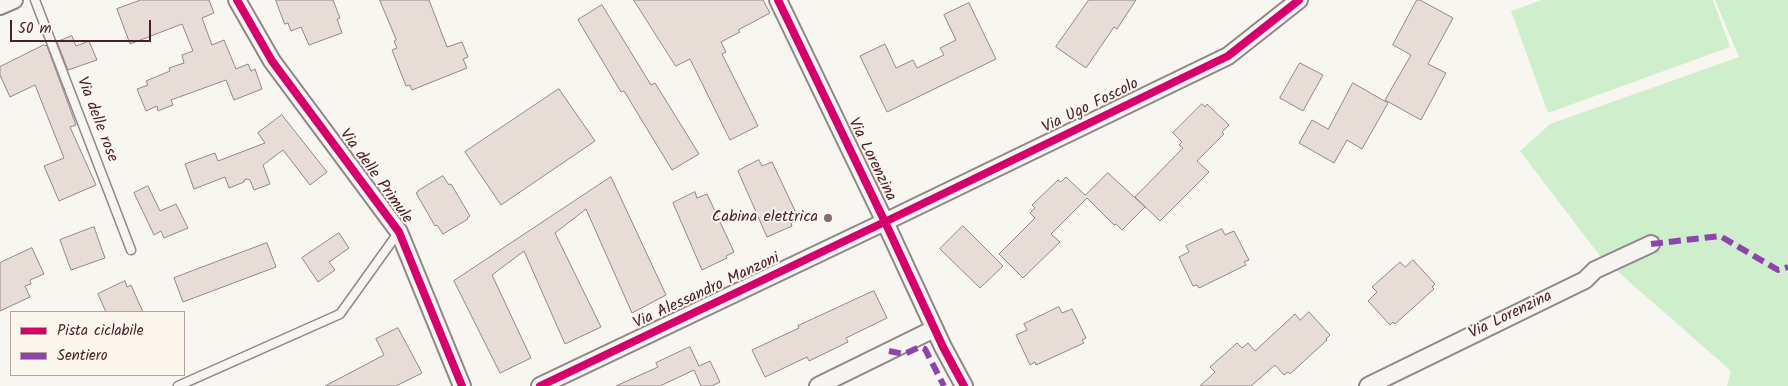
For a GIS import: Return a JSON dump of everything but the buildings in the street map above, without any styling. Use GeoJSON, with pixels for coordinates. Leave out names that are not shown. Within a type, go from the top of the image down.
{"type":"FeatureCollection","features":[{"type":"Feature","properties":{"kind":"street"},"geometry":{"type":"LineString","coordinates":[[0,6],[14,0]]}},
{"type":"Feature","properties":{"kind":"street","name":"Via delle Primule"},"geometry":{"type":"LineString","coordinates":[[237,0],[272,60],[400,232],[462,386]]}},
{"type":"Feature","properties":{"kind":"street","name":"Via Lorenzina"},"geometry":{"type":"LineString","coordinates":[[778,0],[885,222],[934,329],[964,386]]}},
{"type":"Feature","properties":{"kind":"street","name":"Via Ugo Foscolo"},"geometry":{"type":"LineString","coordinates":[[885,222],[1228,56],[1299,0]]}},
{"type":"Feature","properties":{"kind":"street","name":"Via Alessandro Manzoni"},"geometry":{"type":"LineString","coordinates":[[540,386],[885,222]]}},
{"type":"Feature","properties":{"kind":"street","name":"Via Lorenzina"},"geometry":{"type":"LineString","coordinates":[[1368,386],[1585,280],[1595,270],[1651,244]]}},
{"type":"Feature","properties":{"kind":"street"},"geometry":{"type":"LineString","coordinates":[[818,386],[934,329]]}},
{"type":"Feature","properties":{"kind":"lane","name":"Via delle rose"},"geometry":{"type":"LineString","coordinates":[[35,0],[131,250]]}},
{"type":"Feature","properties":{"kind":"lane","name":"Via delle Primule"},"geometry":{"type":"LineString","coordinates":[[178,386],[340,314],[400,232]]}},
{"type":"Feature","properties":{"kind":"green space"},"geometry":{"type":"Polygon","coordinates":[[[1542,0],[1713,0],[1730,47],[1548,113],[1511,11],[1542,0]]]}},
{"type":"Feature","properties":{"kind":"green space"},"geometry":{"type":"Polygon","coordinates":[[[1715,0],[1788,0],[1788,386],[1727,386],[1731,371],[1600,256],[1520,151],[1550,124],[1739,57],[1715,0]]]}},
{"type":"Feature","properties":{"kind":"marked path"},"geometry":{"type":"LineString","coordinates":[[1651,244],[1720,236],[1778,270],[1788,267]]}},
{"type":"Feature","properties":{"kind":"marked path"},"geometry":{"type":"LineString","coordinates":[[889,351],[904,354],[920,347],[925,349],[944,386]]}},
{"type":"Feature","properties":{"kind":"cycle path"},"geometry":{"type":"LineString","coordinates":[[237,0],[272,61],[399,232],[462,386]]}},
{"type":"Feature","properties":{"kind":"cycle path"},"geometry":{"type":"LineString","coordinates":[[778,0],[943,347],[964,386]]}},
{"type":"Feature","properties":{"kind":"cycle path"},"geometry":{"type":"LineString","coordinates":[[540,386],[1228,56],[1299,0]]}},
{"type":"Feature","properties":{"kind":"place","name":"Cabina elettrica"},"geometry":{"type":"Point","coordinates":[828,218]}}]}
